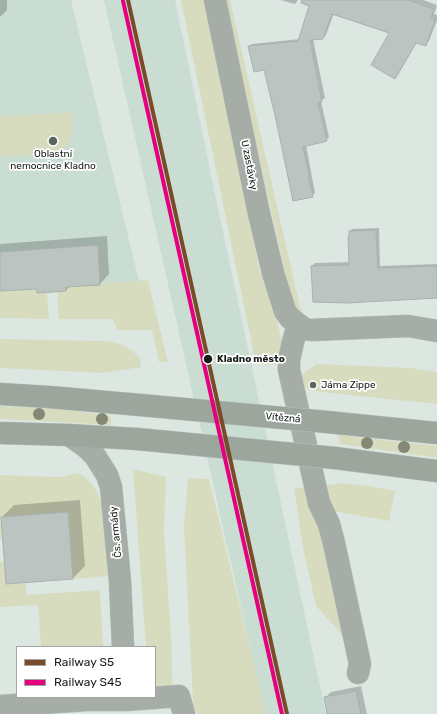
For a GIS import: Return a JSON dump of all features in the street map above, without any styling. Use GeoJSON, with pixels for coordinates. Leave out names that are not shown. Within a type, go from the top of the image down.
{"type":"FeatureCollection","features":[{"type":"Feature","properties":{"kind":"main road","name":"Vítězná"},"geometry":{"type":"LineString","coordinates":[[0,394],[129,404],[437,433]]}},
{"type":"Feature","properties":{"kind":"main road"},"geometry":{"type":"LineString","coordinates":[[0,433],[137,439],[335,458],[437,471]]}},
{"type":"Feature","properties":{"kind":"street","name":"U zastávky"},"geometry":{"type":"LineString","coordinates":[[215,0],[258,209],[273,273],[285,311],[290,318],[298,324]]}},
{"type":"Feature","properties":{"kind":"street"},"geometry":{"type":"LineString","coordinates":[[358,673],[360,664],[334,544],[329,524],[319,503],[289,370],[289,360],[298,324],[305,329],[311,330],[408,326],[437,331]]}},
{"type":"Feature","properties":{"kind":"street","name":"Čs. armády"},"geometry":{"type":"LineString","coordinates":[[69,435],[86,447],[95,456],[107,475],[111,487],[120,581],[124,646]]}},
{"type":"Feature","properties":{"kind":"street"},"geometry":{"type":"LineString","coordinates":[[0,706],[126,698],[181,705]]}},
{"type":"Feature","properties":{"kind":"shaded area","name":"Oblastní nemocnice Kladno"},"geometry":{"type":"Polygon","coordinates":[[[0,0],[71,0],[139,281],[66,287],[66,291],[52,292],[37,289],[0,291],[0,0]]]}},
{"type":"Feature","properties":{"kind":"shaded area"},"geometry":{"type":"Polygon","coordinates":[[[104,0],[175,0],[326,714],[265,714],[104,0]]]}},
{"type":"Feature","properties":{"kind":"green space"},"geometry":{"type":"Polygon","coordinates":[[[181,0],[205,0],[249,213],[259,269],[276,316],[284,350],[279,365],[256,364],[181,0]]]}},
{"type":"Feature","properties":{"kind":"green space"},"geometry":{"type":"Polygon","coordinates":[[[224,0],[230,0],[303,316],[299,316],[291,300],[224,0]]]}},
{"type":"Feature","properties":{"kind":"green space"},"geometry":{"type":"Polygon","coordinates":[[[71,112],[73,130],[70,142],[62,150],[47,154],[0,157],[0,117],[71,112]]]}},
{"type":"Feature","properties":{"kind":"green space"},"geometry":{"type":"Polygon","coordinates":[[[148,280],[168,362],[159,362],[152,330],[117,330],[113,319],[59,319],[57,292],[66,291],[66,287],[148,280]]]}},
{"type":"Feature","properties":{"kind":"green space"},"geometry":{"type":"Polygon","coordinates":[[[37,289],[47,292],[49,319],[0,318],[0,291],[37,289]]]}},
{"type":"Feature","properties":{"kind":"green space"},"geometry":{"type":"Polygon","coordinates":[[[0,339],[106,341],[117,343],[124,345],[135,353],[140,359],[141,367],[104,373],[0,368],[0,339]]]}},
{"type":"Feature","properties":{"kind":"green space"},"geometry":{"type":"Polygon","coordinates":[[[316,364],[411,368],[437,372],[437,404],[321,392],[300,386],[303,374],[316,364]]]}},
{"type":"Feature","properties":{"kind":"green space"},"geometry":{"type":"Polygon","coordinates":[[[0,406],[60,409],[111,416],[111,425],[0,419],[0,406]]]}},
{"type":"Feature","properties":{"kind":"green space"},"geometry":{"type":"Polygon","coordinates":[[[338,435],[437,446],[437,458],[340,444],[338,435]]]}},
{"type":"Feature","properties":{"kind":"green space"},"geometry":{"type":"Polygon","coordinates":[[[133,469],[166,477],[164,532],[171,636],[173,698],[170,704],[165,708],[155,709],[156,646],[146,646],[133,469]]]}},
{"type":"Feature","properties":{"kind":"green space"},"geometry":{"type":"Polygon","coordinates":[[[78,473],[85,477],[95,488],[102,503],[108,576],[73,579],[68,512],[1,517],[3,538],[0,539],[0,475],[61,477],[78,473]]]}},
{"type":"Feature","properties":{"kind":"green space"},"geometry":{"type":"Polygon","coordinates":[[[188,478],[209,479],[266,714],[198,714],[195,709],[193,701],[184,528],[188,478]]]}},
{"type":"Feature","properties":{"kind":"green space"},"geometry":{"type":"Polygon","coordinates":[[[341,483],[395,491],[389,521],[333,511],[322,486],[341,483]]]}},
{"type":"Feature","properties":{"kind":"green space"},"geometry":{"type":"Polygon","coordinates":[[[312,487],[346,639],[316,606],[303,547],[294,488],[312,487]]]}},
{"type":"Feature","properties":{"kind":"green space"},"geometry":{"type":"Polygon","coordinates":[[[4,561],[6,584],[25,583],[27,595],[100,590],[103,646],[41,646],[38,605],[0,607],[0,562],[4,561]]]}},
{"type":"Feature","properties":{"kind":"building"},"geometry":{"type":"Polygon","coordinates":[[[302,0],[408,0],[434,9],[431,18],[435,20],[426,46],[416,43],[395,79],[371,65],[389,33],[332,14],[323,39],[310,40],[322,102],[318,103],[327,141],[303,147],[313,197],[293,201],[264,70],[254,72],[248,46],[298,41],[309,6],[301,3],[302,0]]]}},
{"type":"Feature","properties":{"kind":"building"},"geometry":{"type":"Polygon","coordinates":[[[376,230],[378,268],[437,266],[437,298],[348,303],[313,302],[311,266],[349,265],[349,231],[376,230]]]}},
{"type":"Feature","properties":{"kind":"building"},"geometry":{"type":"Polygon","coordinates":[[[98,245],[100,285],[66,287],[66,291],[37,293],[37,289],[0,291],[0,252],[98,245]]]}},
{"type":"Feature","properties":{"kind":"building"},"geometry":{"type":"Polygon","coordinates":[[[68,512],[73,579],[6,584],[1,517],[68,512]]]}},
{"type":"Feature","properties":{"kind":"building"},"geometry":{"type":"Polygon","coordinates":[[[356,691],[361,714],[327,714],[324,697],[356,691]]]}},
{"type":"Feature","properties":{"kind":"rail line","name":"S5"},"geometry":{"type":"LineString","coordinates":[[128,0],[287,714]]}},
{"type":"Feature","properties":{"kind":"rail line","name":"S45"},"geometry":{"type":"LineString","coordinates":[[123,1],[282,714]]}},
{"type":"Feature","properties":{"kind":"place","name":"Oblastní nemocnice Kladno"},"geometry":{"type":"Point","coordinates":[53,141]}},
{"type":"Feature","properties":{"kind":"place","name":"Kladno město"},"geometry":{"type":"Point","coordinates":[208,359]}},
{"type":"Feature","properties":{"kind":"place","name":"Jáma Zippe"},"geometry":{"type":"Point","coordinates":[313,385]}}]}
